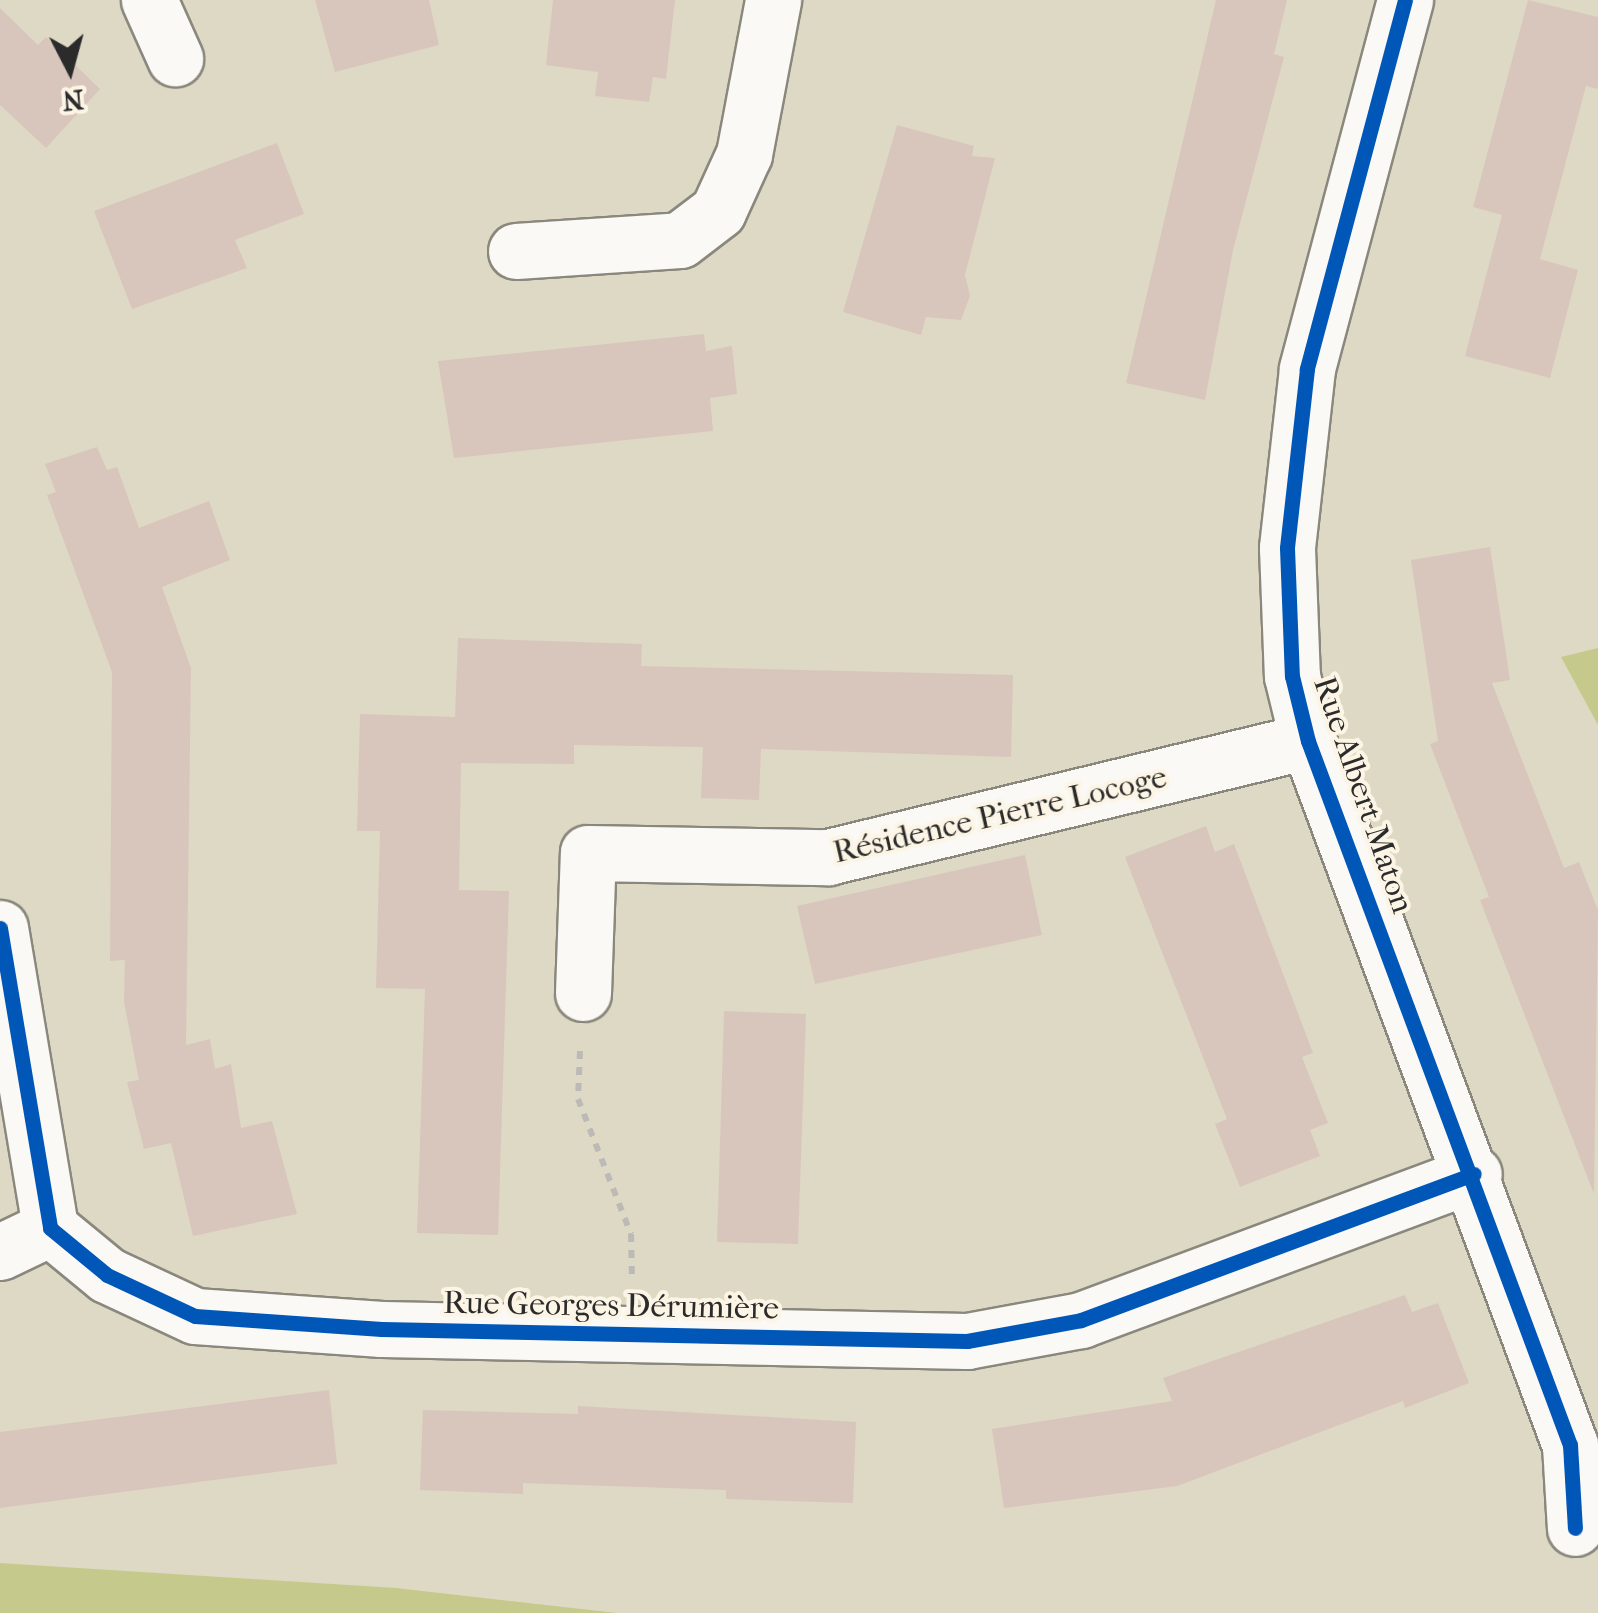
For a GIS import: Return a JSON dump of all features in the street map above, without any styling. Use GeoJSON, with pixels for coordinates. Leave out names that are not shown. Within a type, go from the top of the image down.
{"type":"FeatureCollection","features":[{"type":"Feature","properties":{"kind":"street"},"geometry":{"type":"LineString","coordinates":[[149,0],[175,58]]}},
{"type":"Feature","properties":{"kind":"street"},"geometry":{"type":"LineString","coordinates":[[516,250],[680,240],[718,211],[744,154],[773,0]]}},
{"type":"Feature","properties":{"kind":"street","name":"Rue Albert Maton"},"geometry":{"type":"LineString","coordinates":[[1405,0],[1306,368],[1287,548],[1292,676],[1308,741],[1474,1174],[1570,1445],[1575,1528]]}},
{"type":"Feature","properties":{"kind":"street","name":"Résidence Pierre Locoge"},"geometry":{"type":"LineString","coordinates":[[583,992],[588,853],[828,856],[1308,741]]}},
{"type":"Feature","properties":{"kind":"street"},"geometry":{"type":"LineString","coordinates":[[0,928],[50,1228],[0,1252]]}},
{"type":"Feature","properties":{"kind":"street","name":"Rue Georges Dérumière"},"geometry":{"type":"LineString","coordinates":[[50,1228],[107,1275],[196,1316],[382,1329],[967,1341],[1082,1320],[1474,1174]]}},
{"type":"Feature","properties":{"kind":"path"},"geometry":{"type":"LineString","coordinates":[[583,992],[578,1099],[631,1234],[634,1334]]}},
{"type":"Feature","properties":{"kind":"green space"},"geometry":{"type":"Polygon","coordinates":[[[1598,648],[1598,725],[1561,657],[1598,648]]]}},
{"type":"Feature","properties":{"kind":"green space"},"geometry":{"type":"Polygon","coordinates":[[[0,1563],[396,1588],[617,1613],[0,1613],[0,1563]]]}},
{"type":"Feature","properties":{"kind":"building"},"geometry":{"type":"Polygon","coordinates":[[[315,0],[429,0],[439,45],[335,72],[315,0]]]}},
{"type":"Feature","properties":{"kind":"building"},"geometry":{"type":"Polygon","coordinates":[[[553,0],[675,0],[666,79],[653,77],[649,102],[595,96],[598,72],[546,65],[553,0]]]}},
{"type":"Feature","properties":{"kind":"building"},"geometry":{"type":"Polygon","coordinates":[[[1216,0],[1287,0],[1274,54],[1284,57],[1233,250],[1205,400],[1126,383],[1216,0]]]}},
{"type":"Feature","properties":{"kind":"building"},"geometry":{"type":"Polygon","coordinates":[[[1528,0],[1598,17],[1598,89],[1586,86],[1540,259],[1578,270],[1550,378],[1465,356],[1502,215],[1473,207],[1528,0]]]}},
{"type":"Feature","properties":{"kind":"building"},"geometry":{"type":"Polygon","coordinates":[[[0,8],[38,45],[46,37],[100,89],[46,148],[0,105],[0,8]]]}},
{"type":"Feature","properties":{"kind":"building"},"geometry":{"type":"Polygon","coordinates":[[[897,125],[974,146],[972,156],[995,158],[965,275],[970,296],[961,320],[926,317],[921,335],[843,312],[897,125]]]}},
{"type":"Feature","properties":{"kind":"building"},"geometry":{"type":"Polygon","coordinates":[[[277,143],[304,214],[235,240],[247,268],[132,309],[94,211],[277,143]]]}},
{"type":"Feature","properties":{"kind":"building"},"geometry":{"type":"Polygon","coordinates":[[[704,334],[706,351],[732,346],[737,394],[710,398],[713,431],[454,458],[438,361],[704,334]]]}},
{"type":"Feature","properties":{"kind":"building"},"geometry":{"type":"Polygon","coordinates":[[[97,447],[107,470],[117,467],[139,528],[209,501],[230,560],[162,587],[191,668],[186,1045],[210,1039],[215,1069],[231,1064],[241,1128],[272,1121],[297,1214],[193,1236],[171,1143],[144,1149],[127,1082],[139,1080],[124,1002],[125,960],[110,961],[112,672],[47,495],[56,492],[45,464],[97,447]]]}},
{"type":"Feature","properties":{"kind":"building"},"geometry":{"type":"Polygon","coordinates":[[[1490,547],[1510,680],[1492,683],[1564,868],[1579,862],[1598,910],[1594,1194],[1480,900],[1489,897],[1430,744],[1438,741],[1411,560],[1490,547]]]}},
{"type":"Feature","properties":{"kind":"building"},"geometry":{"type":"Polygon","coordinates":[[[458,638],[642,644],[641,666],[1013,675],[1011,757],[761,749],[759,800],[701,798],[703,747],[574,745],[574,764],[461,763],[459,890],[509,891],[498,1235],[417,1233],[425,989],[376,988],[380,831],[357,831],[360,714],[455,717],[458,638]]]}},
{"type":"Feature","properties":{"kind":"building"},"geometry":{"type":"Polygon","coordinates":[[[1206,826],[1215,852],[1234,844],[1313,1053],[1302,1057],[1328,1123],[1310,1130],[1320,1156],[1240,1187],[1215,1124],[1227,1119],[1125,857],[1206,826]]]}},
{"type":"Feature","properties":{"kind":"building"},"geometry":{"type":"Polygon","coordinates":[[[1025,855],[1042,935],[815,984],[797,906],[1025,855]]]}},
{"type":"Feature","properties":{"kind":"building"},"geometry":{"type":"Polygon","coordinates":[[[724,1011],[806,1014],[798,1244],[717,1242],[724,1011]]]}},
{"type":"Feature","properties":{"kind":"building"},"geometry":{"type":"Polygon","coordinates":[[[1405,1295],[1412,1312],[1438,1303],[1469,1383],[1405,1408],[1403,1401],[1177,1486],[1004,1508],[992,1429],[1172,1401],[1163,1378],[1405,1295]]]}},
{"type":"Feature","properties":{"kind":"building"},"geometry":{"type":"Polygon","coordinates":[[[329,1390],[337,1464],[0,1508],[0,1432],[329,1390]]]}},
{"type":"Feature","properties":{"kind":"building"},"geometry":{"type":"Polygon","coordinates":[[[578,1406],[856,1422],[853,1503],[726,1499],[726,1490],[523,1483],[523,1494],[420,1490],[423,1410],[578,1414],[578,1406]]]}},
{"type":"Feature","properties":{"kind":"cycle path"},"geometry":{"type":"LineString","coordinates":[[1405,0],[1307,369],[1287,548],[1292,676],[1308,741],[1570,1445],[1575,1528]]}},
{"type":"Feature","properties":{"kind":"cycle path"},"geometry":{"type":"LineString","coordinates":[[0,928],[50,1228],[107,1275],[195,1316],[382,1329],[967,1341],[1081,1320],[1474,1174]]}}]}
